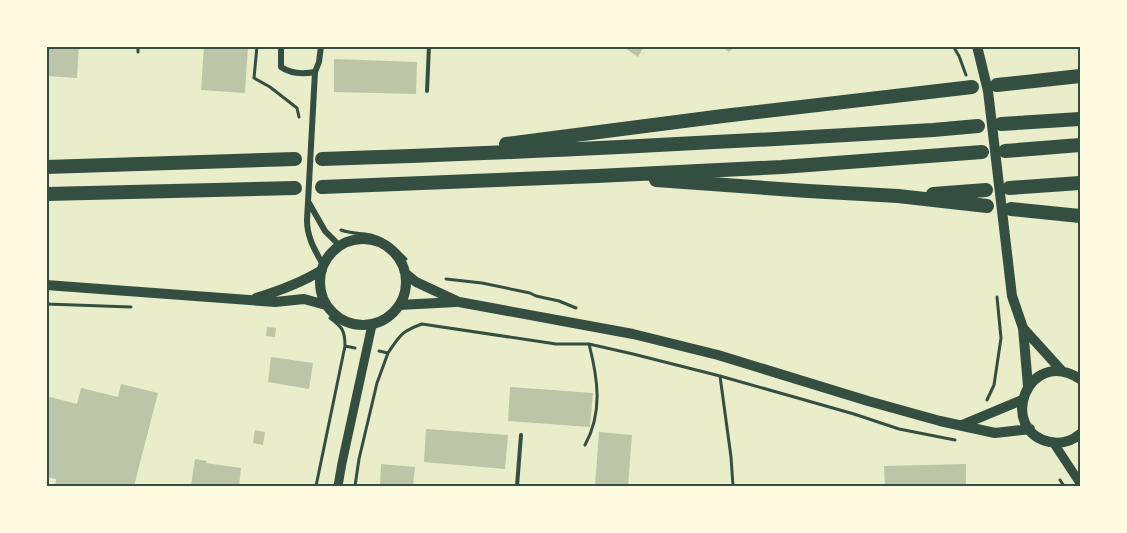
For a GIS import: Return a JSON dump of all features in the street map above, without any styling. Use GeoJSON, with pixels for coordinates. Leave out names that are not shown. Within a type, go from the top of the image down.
{"type":"FeatureCollection","features":[{"type":"Feature","properties":{"kind":"highway"},"geometry":{"type":"LineString","coordinates":[[997,85],[1080,76]]}},
{"type":"Feature","properties":{"kind":"highway"},"geometry":{"type":"LineString","coordinates":[[418,156],[972,87]]}},
{"type":"Feature","properties":{"kind":"highway"},"geometry":{"type":"LineString","coordinates":[[1001,124],[1080,119]]}},
{"type":"Feature","properties":{"kind":"highway"},"geometry":{"type":"LineString","coordinates":[[322,159],[806,137],[978,126]]}},
{"type":"Feature","properties":{"kind":"highway"},"geometry":{"type":"LineString","coordinates":[[1005,151],[1080,145]]}},
{"type":"Feature","properties":{"kind":"highway"},"geometry":{"type":"LineString","coordinates":[[322,187],[782,167],[982,152]]}},
{"type":"Feature","properties":{"kind":"highway"},"geometry":{"type":"LineString","coordinates":[[46,167],[296,159]]}},
{"type":"Feature","properties":{"kind":"highway"},"geometry":{"type":"LineString","coordinates":[[597,176],[898,196],[987,206]]}},
{"type":"Feature","properties":{"kind":"highway"},"geometry":{"type":"LineString","coordinates":[[1009,188],[1080,183]]}},
{"type":"Feature","properties":{"kind":"highway"},"geometry":{"type":"LineString","coordinates":[[46,194],[295,188]]}},
{"type":"Feature","properties":{"kind":"highway"},"geometry":{"type":"LineString","coordinates":[[898,196],[986,190]]}},
{"type":"Feature","properties":{"kind":"highway"},"geometry":{"type":"LineString","coordinates":[[1011,209],[1080,216]]}},
{"type":"Feature","properties":{"kind":"main road"},"geometry":{"type":"LineString","coordinates":[[976,49],[988,90],[1011,296],[1023,328],[1028,386],[1023,400],[1024,421],[1036,436],[1044,440],[1065,442],[1080,434]]}},
{"type":"Feature","properties":{"kind":"main road"},"geometry":{"type":"LineString","coordinates":[[359,239],[372,240],[383,244],[401,261],[406,285],[403,298],[388,318],[372,325],[359,325],[346,322],[335,315],[326,304],[321,292],[320,280],[328,257],[340,246],[359,239]]}},
{"type":"Feature","properties":{"kind":"main road"},"geometry":{"type":"LineString","coordinates":[[252,299],[292,286],[323,268]]}},
{"type":"Feature","properties":{"kind":"main road"},"geometry":{"type":"LineString","coordinates":[[405,273],[416,282],[459,302]]}},
{"type":"Feature","properties":{"kind":"main road"},"geometry":{"type":"LineString","coordinates":[[46,285],[275,302],[304,299],[326,304]]}},
{"type":"Feature","properties":{"kind":"main road"},"geometry":{"type":"LineString","coordinates":[[399,305],[459,302],[549,317],[644,336],[718,355],[908,412],[995,433],[1030,429]]}},
{"type":"Feature","properties":{"kind":"main road"},"geometry":{"type":"LineString","coordinates":[[1023,328],[1062,371]]}},
{"type":"Feature","properties":{"kind":"main road"},"geometry":{"type":"LineString","coordinates":[[1028,386],[1043,374],[1053,371],[1062,371],[1080,379]]}},
{"type":"Feature","properties":{"kind":"main road"},"geometry":{"type":"LineString","coordinates":[[962,425],[1023,400]]}},
{"type":"Feature","properties":{"kind":"street"},"geometry":{"type":"LineString","coordinates":[[281,46],[281,68],[287,72],[315,72]]}},
{"type":"Feature","properties":{"kind":"street"},"geometry":{"type":"LineString","coordinates":[[321,46],[315,72],[307,232],[323,268]]}},
{"type":"Feature","properties":{"kind":"street"},"geometry":{"type":"LineString","coordinates":[[309,203],[325,231],[340,246]]}},
{"type":"Feature","properties":{"kind":"street"},"geometry":{"type":"LineString","coordinates":[[338,486],[372,325]]}},
{"type":"Feature","properties":{"kind":"street"},"geometry":{"type":"LineString","coordinates":[[1053,442],[1080,483]]}},
{"type":"Feature","properties":{"kind":"lane"},"geometry":{"type":"LineString","coordinates":[[427,91],[429,46]]}},
{"type":"Feature","properties":{"kind":"lane"},"geometry":{"type":"LineString","coordinates":[[517,486],[521,435]]}},
{"type":"Feature","properties":{"kind":"path"},"geometry":{"type":"LineString","coordinates":[[138,46],[138,52]]}},
{"type":"Feature","properties":{"kind":"path"},"geometry":{"type":"LineString","coordinates":[[256,46],[254,78],[297,108],[299,117]]}},
{"type":"Feature","properties":{"kind":"path"},"geometry":{"type":"LineString","coordinates":[[953,46],[959,56]]}},
{"type":"Feature","properties":{"kind":"path"},"geometry":{"type":"LineString","coordinates":[[334,226],[347,233],[366,234],[380,238],[408,261]]}},
{"type":"Feature","properties":{"kind":"path"},"geometry":{"type":"LineString","coordinates":[[990,415],[986,403],[994,385],[1001,338],[997,297]]}},
{"type":"Feature","properties":{"kind":"path"},"geometry":{"type":"LineString","coordinates":[[355,486],[376,382],[388,353],[399,336],[407,329],[422,324],[556,344],[589,344],[720,376],[899,429],[961,440]]}},
{"type":"Feature","properties":{"kind":"path"},"geometry":{"type":"LineString","coordinates":[[585,445],[591,435],[597,409],[597,386],[589,344]]}},
{"type":"Feature","properties":{"kind":"path"},"geometry":{"type":"LineString","coordinates":[[316,486],[345,346],[388,353]]}},
{"type":"Feature","properties":{"kind":"path"},"geometry":{"type":"LineString","coordinates":[[720,376],[733,486]]}},
{"type":"Feature","properties":{"kind":"building"},"geometry":{"type":"Polygon","coordinates":[[[49,46],[79,46],[77,78],[47,76],[49,46]]]}},
{"type":"Feature","properties":{"kind":"building"},"geometry":{"type":"Polygon","coordinates":[[[204,46],[248,46],[245,93],[201,90],[204,46]]]}},
{"type":"Feature","properties":{"kind":"building"},"geometry":{"type":"Polygon","coordinates":[[[622,46],[644,46],[638,57],[622,46]]]}},
{"type":"Feature","properties":{"kind":"building"},"geometry":{"type":"Polygon","coordinates":[[[720,46],[736,46],[729,52],[720,46]]]}},
{"type":"Feature","properties":{"kind":"building"},"geometry":{"type":"Polygon","coordinates":[[[334,59],[417,62],[416,94],[334,92],[334,59]]]}},
{"type":"Feature","properties":{"kind":"building"},"geometry":{"type":"Polygon","coordinates":[[[267,327],[276,328],[275,337],[266,336],[267,327]]]}},
{"type":"Feature","properties":{"kind":"building"},"geometry":{"type":"Polygon","coordinates":[[[271,357],[313,363],[309,389],[268,382],[271,357]]]}},
{"type":"Feature","properties":{"kind":"building"},"geometry":{"type":"Polygon","coordinates":[[[121,384],[158,393],[134,486],[55,486],[56,479],[46,477],[46,396],[77,404],[81,388],[118,397],[121,384]]]}},
{"type":"Feature","properties":{"kind":"building"},"geometry":{"type":"Polygon","coordinates":[[[510,387],[593,393],[590,427],[508,421],[510,387]]]}},
{"type":"Feature","properties":{"kind":"building"},"geometry":{"type":"Polygon","coordinates":[[[426,429],[508,435],[505,469],[424,462],[426,429]]]}},
{"type":"Feature","properties":{"kind":"building"},"geometry":{"type":"Polygon","coordinates":[[[255,430],[265,432],[263,445],[253,443],[255,430]]]}},
{"type":"Feature","properties":{"kind":"building"},"geometry":{"type":"Polygon","coordinates":[[[599,432],[632,435],[628,486],[595,486],[599,432]]]}},
{"type":"Feature","properties":{"kind":"building"},"geometry":{"type":"Polygon","coordinates":[[[195,459],[207,461],[206,463],[241,468],[239,486],[191,486],[195,459]]]}},
{"type":"Feature","properties":{"kind":"building"},"geometry":{"type":"Polygon","coordinates":[[[381,464],[415,467],[413,486],[380,486],[381,464]]]}},
{"type":"Feature","properties":{"kind":"building"},"geometry":{"type":"Polygon","coordinates":[[[966,464],[966,486],[885,486],[884,466],[966,464]]]}}]}
